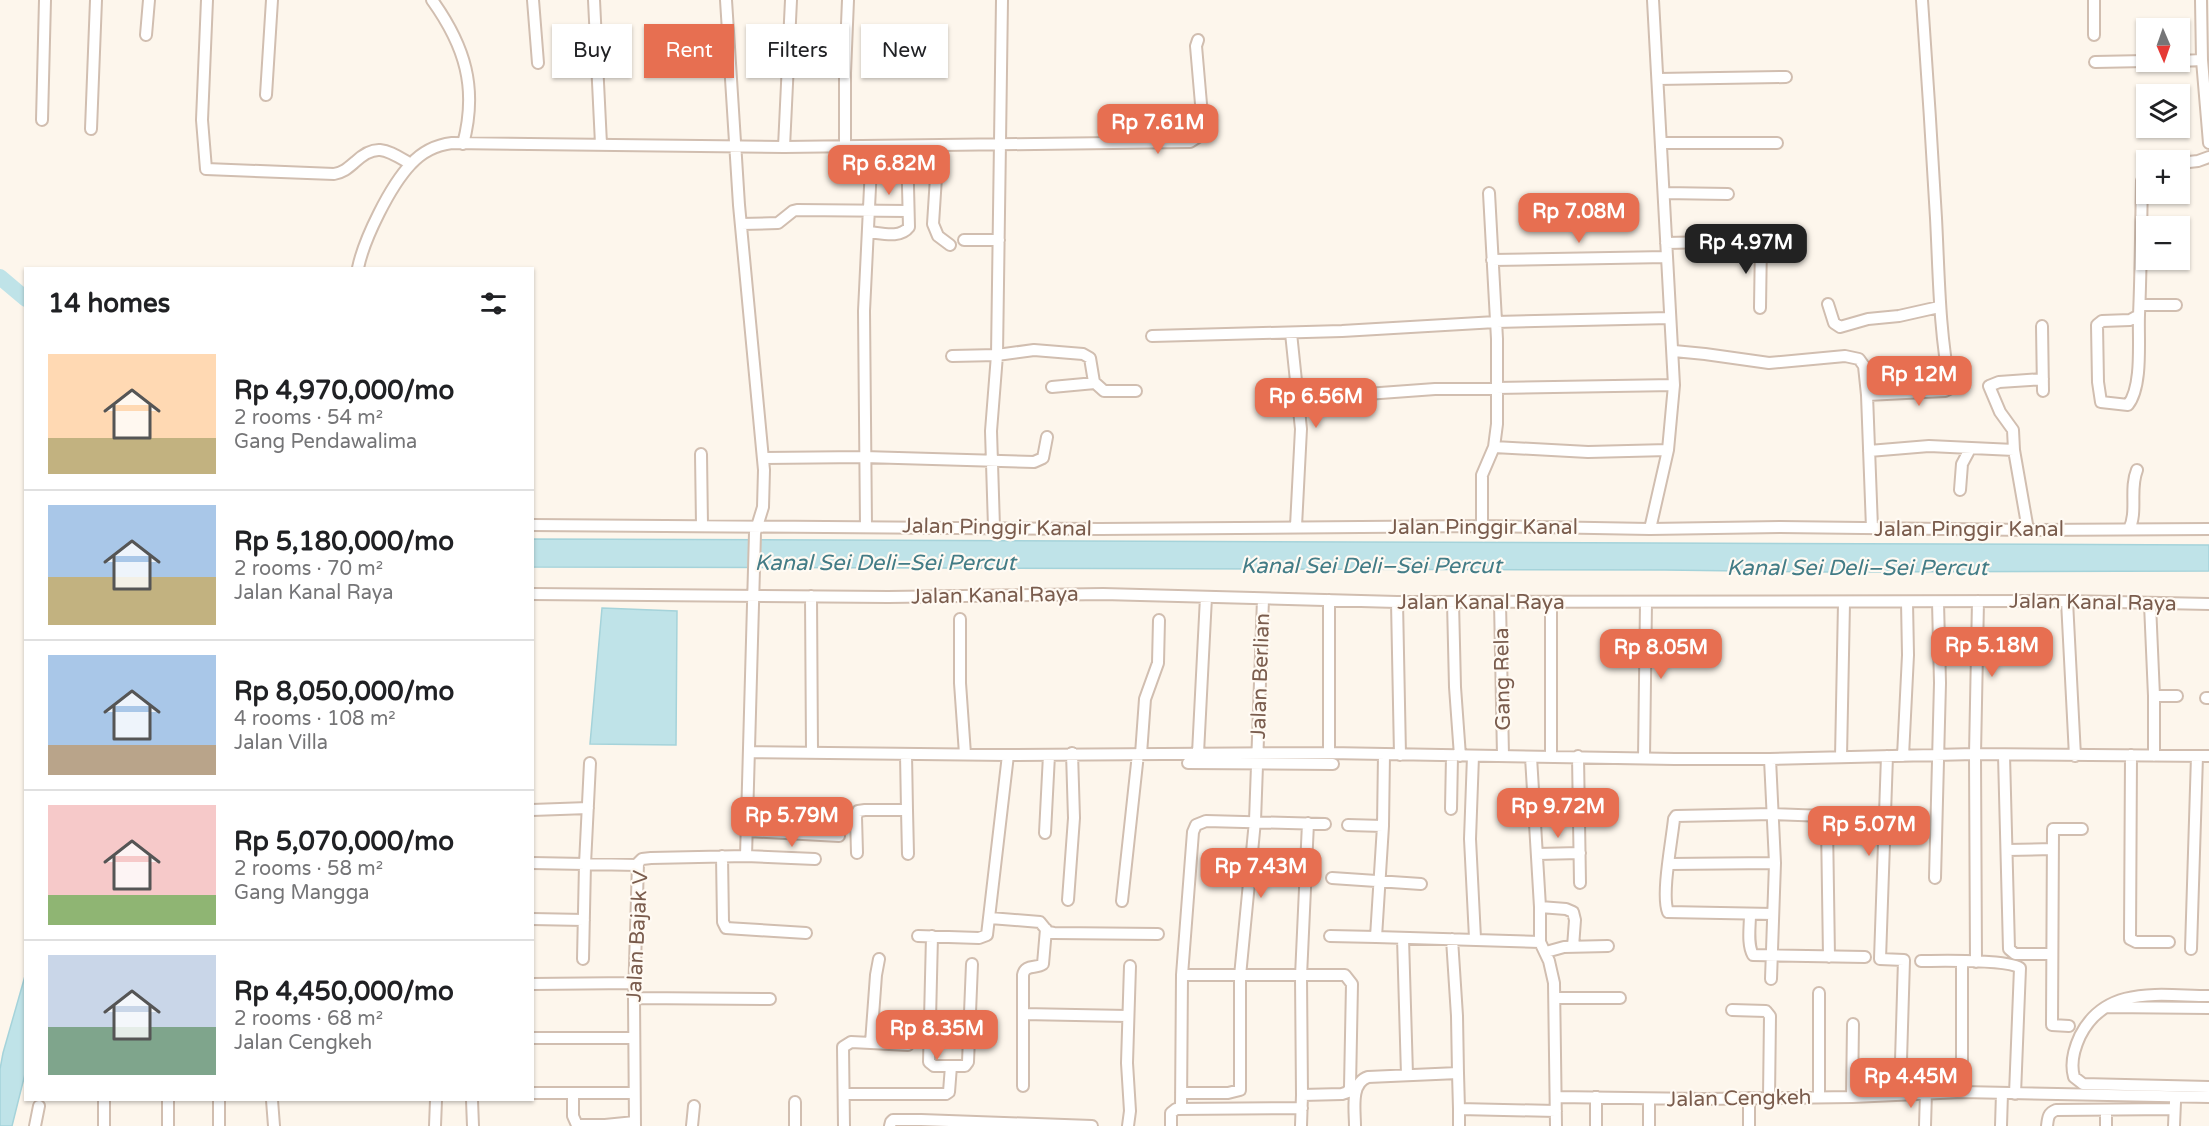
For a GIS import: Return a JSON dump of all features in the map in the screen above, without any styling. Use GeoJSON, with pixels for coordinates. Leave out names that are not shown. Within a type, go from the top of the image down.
{"type":"FeatureCollection","features":[{"type":"Feature","properties":{"kind":"street"},"geometry":{"type":"LineString","coordinates":[[42,120],[45,0]]}},
{"type":"Feature","properties":{"kind":"street"},"geometry":{"type":"LineString","coordinates":[[91,129],[96,0]]}},
{"type":"Feature","properties":{"kind":"street"},"geometry":{"type":"LineString","coordinates":[[146,36],[148,0]]}},
{"type":"Feature","properties":{"kind":"street"},"geometry":{"type":"LineString","coordinates":[[207,0],[202,120],[206,169],[334,174],[347,169],[363,154],[376,149],[384,150],[411,164]]}},
{"type":"Feature","properties":{"kind":"street"},"geometry":{"type":"LineString","coordinates":[[266,95],[272,0]]}},
{"type":"Feature","properties":{"kind":"street"},"geometry":{"type":"LineString","coordinates":[[432,0],[454,36],[466,66],[471,106],[464,144]]}},
{"type":"Feature","properties":{"kind":"street"},"geometry":{"type":"LineString","coordinates":[[533,0],[538,63]]}},
{"type":"Feature","properties":{"kind":"street"},"geometry":{"type":"LineString","coordinates":[[594,0],[601,144]]}},
{"type":"Feature","properties":{"kind":"street"},"geometry":{"type":"LineString","coordinates":[[726,0],[741,224],[764,458],[763,507],[756,529],[753,592],[746,856]]}},
{"type":"Feature","properties":{"kind":"street"},"geometry":{"type":"LineString","coordinates":[[784,147],[791,0]]}},
{"type":"Feature","properties":{"kind":"street"},"geometry":{"type":"LineString","coordinates":[[845,145],[848,0]]}},
{"type":"Feature","properties":{"kind":"street"},"geometry":{"type":"LineString","coordinates":[[994,527],[991,431],[997,355],[1002,0]]}},
{"type":"Feature","properties":{"kind":"street"},"geometry":{"type":"LineString","coordinates":[[1650,529],[1668,450],[1674,385],[1674,351],[1670,318],[1653,0]]}},
{"type":"Feature","properties":{"kind":"street"},"geometry":{"type":"LineString","coordinates":[[1868,395],[1949,389],[1950,386],[1944,357],[1939,308],[1922,0]]}},
{"type":"Feature","properties":{"kind":"street"},"geometry":{"type":"LineString","coordinates":[[2094,0],[2094,35]]}},
{"type":"Feature","properties":{"kind":"street"},"geometry":{"type":"LineString","coordinates":[[2201,0],[2205,18],[2202,60],[2209,143]]}},
{"type":"Feature","properties":{"kind":"street"},"geometry":{"type":"LineString","coordinates":[[358,267],[364,245],[375,222],[411,164],[439,145],[601,144],[784,147],[1190,142],[1201,134],[1203,127],[1196,46],[1198,40]]}},
{"type":"Feature","properties":{"kind":"street"},"geometry":{"type":"LineString","coordinates":[[2190,61],[2202,60]]}},
{"type":"Feature","properties":{"kind":"street"},"geometry":{"type":"LineString","coordinates":[[2096,62],[2136,61]]}},
{"type":"Feature","properties":{"kind":"street"},"geometry":{"type":"LineString","coordinates":[[1658,79],[1786,77]]}},
{"type":"Feature","properties":{"kind":"street"},"geometry":{"type":"LineString","coordinates":[[1661,143],[1777,143]]}},
{"type":"Feature","properties":{"kind":"street"},"geometry":{"type":"LineString","coordinates":[[866,526],[864,311],[872,146]]}},
{"type":"Feature","properties":{"kind":"street"},"geometry":{"type":"LineString","coordinates":[[868,232],[897,234],[905,232],[909,227],[907,146]]}},
{"type":"Feature","properties":{"kind":"street"},"geometry":{"type":"LineString","coordinates":[[938,146],[933,224],[938,236],[950,245]]}},
{"type":"Feature","properties":{"kind":"street"},"geometry":{"type":"LineString","coordinates":[[2190,162],[2209,158]]}},
{"type":"Feature","properties":{"kind":"street"},"geometry":{"type":"LineString","coordinates":[[1482,526],[1482,475],[1494,447],[1497,387],[1496,322],[1488,193]]}},
{"type":"Feature","properties":{"kind":"street"},"geometry":{"type":"LineString","coordinates":[[1664,193],[1728,194]]}},
{"type":"Feature","properties":{"kind":"street"},"geometry":{"type":"LineString","coordinates":[[2142,204],[2140,310],[2137,381],[2133,399],[2128,405],[2102,403],[2099,399],[2097,326],[2102,321],[2133,320],[2140,310],[2176,305]]}},
{"type":"Feature","properties":{"kind":"street"},"geometry":{"type":"LineString","coordinates":[[741,224],[778,223],[792,211],[797,210],[908,211]]}},
{"type":"Feature","properties":{"kind":"street"},"geometry":{"type":"LineString","coordinates":[[964,240],[999,240]]}},
{"type":"Feature","properties":{"kind":"street"},"geometry":{"type":"LineString","coordinates":[[1760,308],[1761,242]]}},
{"type":"Feature","properties":{"kind":"street"},"geometry":{"type":"LineString","coordinates":[[1666,243],[1793,244]]}},
{"type":"Feature","properties":{"kind":"street"},"geometry":{"type":"LineString","coordinates":[[1492,260],[1667,257]]}},
{"type":"Feature","properties":{"kind":"street"},"geometry":{"type":"LineString","coordinates":[[1828,304],[1834,323],[1840,327],[1868,319],[1939,308]]}},
{"type":"Feature","properties":{"kind":"street"},"geometry":{"type":"LineString","coordinates":[[1152,336],[1416,328],[1496,322],[1670,318]]}},
{"type":"Feature","properties":{"kind":"street"},"geometry":{"type":"LineString","coordinates":[[2042,326],[2043,391]]}},
{"type":"Feature","properties":{"kind":"street"},"geometry":{"type":"LineString","coordinates":[[1291,333],[1301,429],[1296,526]]}},
{"type":"Feature","properties":{"kind":"street"},"geometry":{"type":"LineString","coordinates":[[952,356],[997,355],[1034,350],[1083,354],[1090,358],[1095,383],[1104,391],[1136,391]]}},
{"type":"Feature","properties":{"kind":"street"},"geometry":{"type":"LineString","coordinates":[[1674,351],[1769,363],[1845,356],[1859,359],[1863,366],[1868,395],[1872,528]]}},
{"type":"Feature","properties":{"kind":"street"},"geometry":{"type":"LineString","coordinates":[[2028,530],[2014,450],[2013,430],[2000,412],[1989,386],[2000,382],[2043,378]]}},
{"type":"Feature","properties":{"kind":"street"},"geometry":{"type":"LineString","coordinates":[[1052,387],[1095,383]]}},
{"type":"Feature","properties":{"kind":"street"},"geometry":{"type":"LineString","coordinates":[[1298,399],[1435,389],[1674,385]]}},
{"type":"Feature","properties":{"kind":"street"},"geometry":{"type":"LineString","coordinates":[[764,458],[864,457],[1034,462],[1041,460],[1045,454],[1047,437]]}},
{"type":"Feature","properties":{"kind":"street"},"geometry":{"type":"LineString","coordinates":[[1869,451],[1929,446],[2014,450]]}},
{"type":"Feature","properties":{"kind":"street"},"geometry":{"type":"LineString","coordinates":[[1494,447],[1588,452],[1668,450]]}},
{"type":"Feature","properties":{"kind":"street"},"geometry":{"type":"LineString","coordinates":[[1960,490],[1962,464],[1970,449]]}},
{"type":"Feature","properties":{"kind":"street"},"geometry":{"type":"LineString","coordinates":[[701,454],[702,525]]}},
{"type":"Feature","properties":{"kind":"street"},"geometry":{"type":"LineString","coordinates":[[2129,529],[2133,520],[2133,482],[2137,470]]}},
{"type":"Feature","properties":{"kind":"street","name":"Jalan Pinggir Kanal"},"geometry":{"type":"LineString","coordinates":[[534,525],[702,525],[756,529],[866,526],[1107,529],[1296,526],[1650,529],[1780,526],[2028,530],[2209,528]]}},
{"type":"Feature","properties":{"kind":"street"},"geometry":{"type":"LineString","coordinates":[[534,594],[753,592]]}},
{"type":"Feature","properties":{"kind":"street","name":"Jalan Kanal Raya"},"geometry":{"type":"LineString","coordinates":[[753,592],[811,596],[1103,594],[1397,602],[2067,601],[2209,604]]}},
{"type":"Feature","properties":{"kind":"street"},"geometry":{"type":"LineString","coordinates":[[811,596],[812,752]]}},
{"type":"Feature","properties":{"kind":"street"},"geometry":{"type":"LineString","coordinates":[[1198,753],[1206,597]]}},
{"type":"Feature","properties":{"kind":"street","name":"Jalan Berlian"},"geometry":{"type":"LineString","coordinates":[[1181,1093],[1240,1091],[1240,976],[1255,821],[1263,599]]}},
{"type":"Feature","properties":{"kind":"street"},"geometry":{"type":"LineString","coordinates":[[1329,600],[1329,753]]}},
{"type":"Feature","properties":{"kind":"street"},"geometry":{"type":"LineString","coordinates":[[1976,962],[1975,754],[1978,601]]}},
{"type":"Feature","properties":{"kind":"street"},"geometry":{"type":"LineString","coordinates":[[2067,601],[2075,756]]}},
{"type":"Feature","properties":{"kind":"street"},"geometry":{"type":"LineString","coordinates":[[1397,602],[1400,755]]}},
{"type":"Feature","properties":{"kind":"street"},"geometry":{"type":"LineString","coordinates":[[1451,809],[1458,712],[1455,687],[1453,602]]}},
{"type":"Feature","properties":{"kind":"street","name":"Gang Rela"},"geometry":{"type":"LineString","coordinates":[[1500,602],[1503,756]]}},
{"type":"Feature","properties":{"kind":"street"},"geometry":{"type":"LineString","coordinates":[[1551,602],[1551,756]]}},
{"type":"Feature","properties":{"kind":"street"},"geometry":{"type":"LineString","coordinates":[[1644,758],[1646,602]]}},
{"type":"Feature","properties":{"kind":"street"},"geometry":{"type":"LineString","coordinates":[[1903,756],[1908,655],[1907,602]]}},
{"type":"Feature","properties":{"kind":"street"},"geometry":{"type":"LineString","coordinates":[[1935,878],[1940,683],[1938,602]]}},
{"type":"Feature","properties":{"kind":"street"},"geometry":{"type":"LineString","coordinates":[[1841,757],[1844,603]]}},
{"type":"Feature","properties":{"kind":"street"},"geometry":{"type":"LineString","coordinates":[[2150,604],[2154,756]]}},
{"type":"Feature","properties":{"kind":"street"},"geometry":{"type":"LineString","coordinates":[[960,619],[960,683],[965,754]]}},
{"type":"Feature","properties":{"kind":"street"},"geometry":{"type":"LineString","coordinates":[[1122,901],[1145,699],[1158,663],[1159,620]]}},
{"type":"Feature","properties":{"kind":"street"},"geometry":{"type":"LineString","coordinates":[[2154,696],[2177,696]]}},
{"type":"Feature","properties":{"kind":"street"},"geometry":{"type":"LineString","coordinates":[[749,752],[1008,755],[1198,753],[1333,764]]}},
{"type":"Feature","properties":{"kind":"street"},"geometry":{"type":"LineString","coordinates":[[1068,900],[1074,818],[1072,753]]}},
{"type":"Feature","properties":{"kind":"street"},"geometry":{"type":"LineString","coordinates":[[1188,763],[1329,753],[1770,759],[1975,754],[2209,756]]}},
{"type":"Feature","properties":{"kind":"street"},"geometry":{"type":"LineString","coordinates":[[906,754],[908,854]]}},
{"type":"Feature","properties":{"kind":"street"},"geometry":{"type":"LineString","coordinates":[[1376,937],[1381,881],[1384,754]]}},
{"type":"Feature","properties":{"kind":"street"},"geometry":{"type":"LineString","coordinates":[[918,936],[985,937],[988,933],[1008,755]]}},
{"type":"Feature","properties":{"kind":"street"},"geometry":{"type":"LineString","coordinates":[[1046,833],[1049,755]]}},
{"type":"Feature","properties":{"kind":"street"},"geometry":{"type":"LineString","coordinates":[[2004,755],[2009,951],[2015,954],[2052,954]]}},
{"type":"Feature","properties":{"kind":"street"},"geometry":{"type":"LineString","coordinates":[[2131,755],[2130,937],[2136,942],[2169,942]]}},
{"type":"Feature","properties":{"kind":"street"},"geometry":{"type":"LineString","coordinates":[[1473,756],[1470,839],[1475,938]]}},
{"type":"Feature","properties":{"kind":"street"},"geometry":{"type":"LineString","coordinates":[[1578,756],[1580,883]]}},
{"type":"Feature","properties":{"kind":"street"},"geometry":{"type":"LineString","coordinates":[[1887,756],[1880,959],[1904,960],[1900,1094]]}},
{"type":"Feature","properties":{"kind":"street"},"geometry":{"type":"LineString","coordinates":[[2191,949],[2197,756]]}},
{"type":"Feature","properties":{"kind":"street"},"geometry":{"type":"LineString","coordinates":[[1532,757],[1540,942],[1546,952],[1554,983],[1555,998],[1556,1126]]}},
{"type":"Feature","properties":{"kind":"street"},"geometry":{"type":"LineString","coordinates":[[1770,759],[1774,863],[1771,979]]}},
{"type":"Feature","properties":{"kind":"street"},"geometry":{"type":"LineString","coordinates":[[583,959],[590,763]]}},
{"type":"Feature","properties":{"kind":"street"},"geometry":{"type":"LineString","coordinates":[[534,810],[588,808]]}},
{"type":"Feature","properties":{"kind":"street"},"geometry":{"type":"LineString","coordinates":[[856,852],[858,812],[907,810]]}},
{"type":"Feature","properties":{"kind":"street"},"geometry":{"type":"LineString","coordinates":[[1773,914],[1668,912],[1666,886],[1676,816],[1773,814],[1818,815],[1826,818],[1829,957]]}},
{"type":"Feature","properties":{"kind":"street"},"geometry":{"type":"LineString","coordinates":[[1180,1108],[1182,975],[1194,829],[1199,823],[1206,821],[1325,824]]}},
{"type":"Feature","properties":{"kind":"street"},"geometry":{"type":"LineString","coordinates":[[1301,1126],[1301,976],[1308,823]]}},
{"type":"Feature","properties":{"kind":"street"},"geometry":{"type":"LineString","coordinates":[[1347,825],[1383,826]]}},
{"type":"Feature","properties":{"kind":"street"},"geometry":{"type":"LineString","coordinates":[[2069,1026],[2052,1025],[2053,829],[2082,829]]}},
{"type":"Feature","properties":{"kind":"street"},"geometry":{"type":"LineString","coordinates":[[747,831],[839,836]]}},
{"type":"Feature","properties":{"kind":"street"},"geometry":{"type":"LineString","coordinates":[[2007,850],[2053,849]]}},
{"type":"Feature","properties":{"kind":"street"},"geometry":{"type":"LineString","coordinates":[[1537,854],[1580,853]]}},
{"type":"Feature","properties":{"kind":"street"},"geometry":{"type":"LineString","coordinates":[[722,856],[723,922],[726,928],[806,933]]}},
{"type":"Feature","properties":{"kind":"street","name":"Jalan Bajak V"},"geometry":{"type":"LineString","coordinates":[[635,1124],[634,983],[638,866],[642,859],[746,856],[815,860]]}},
{"type":"Feature","properties":{"kind":"street"},"geometry":{"type":"LineString","coordinates":[[534,863],[638,866]]}},
{"type":"Feature","properties":{"kind":"street"},"geometry":{"type":"LineString","coordinates":[[1669,864],[1774,863]]}},
{"type":"Feature","properties":{"kind":"street"},"geometry":{"type":"LineString","coordinates":[[1332,878],[1421,884]]}},
{"type":"Feature","properties":{"kind":"street"},"geometry":{"type":"LineString","coordinates":[[1540,908],[1566,909],[1573,912],[1575,920],[1573,947]]}},
{"type":"Feature","properties":{"kind":"street"},"geometry":{"type":"LineString","coordinates":[[1750,914],[1751,953],[1755,956],[1865,957]]}},
{"type":"Feature","properties":{"kind":"street"},"geometry":{"type":"LineString","coordinates":[[990,918],[1040,922],[1054,933],[1158,934]]}},
{"type":"Feature","properties":{"kind":"street"},"geometry":{"type":"LineString","coordinates":[[534,919],[584,920]]}},
{"type":"Feature","properties":{"kind":"street"},"geometry":{"type":"LineString","coordinates":[[1023,1086],[1024,971],[1029,967],[1043,964],[1046,929]]}},
{"type":"Feature","properties":{"kind":"street"},"geometry":{"type":"LineString","coordinates":[[933,936],[929,1062],[934,1066],[965,1066],[968,1062],[972,963]]}},
{"type":"Feature","properties":{"kind":"street"},"geometry":{"type":"LineString","coordinates":[[1330,936],[1475,938],[1540,942]]}},
{"type":"Feature","properties":{"kind":"street"},"geometry":{"type":"LineString","coordinates":[[1403,938],[1407,1075]]}},
{"type":"Feature","properties":{"kind":"street"},"geometry":{"type":"LineString","coordinates":[[1452,939],[1457,1016],[1459,1126]]}},
{"type":"Feature","properties":{"kind":"street"},"geometry":{"type":"LineString","coordinates":[[1546,952],[1558,948],[1608,946]]}},
{"type":"Feature","properties":{"kind":"street"},"geometry":{"type":"LineString","coordinates":[[871,1043],[879,959]]}},
{"type":"Feature","properties":{"kind":"street"},"geometry":{"type":"LineString","coordinates":[[1921,961],[1962,961],[2014,965],[2020,968],[2015,1094]]}},
{"type":"Feature","properties":{"kind":"street"},"geometry":{"type":"LineString","coordinates":[[1962,961],[1962,1092]]}},
{"type":"Feature","properties":{"kind":"street"},"geometry":{"type":"LineString","coordinates":[[1128,1126],[1130,1111],[1127,1086],[1130,966]]}},
{"type":"Feature","properties":{"kind":"street"},"geometry":{"type":"LineString","coordinates":[[1182,975],[1340,975],[1348,977],[1352,984],[1351,1078],[1348,1092],[1302,1095]]}},
{"type":"Feature","properties":{"kind":"street"},"geometry":{"type":"LineString","coordinates":[[534,984],[634,983]]}},
{"type":"Feature","properties":{"kind":"street"},"geometry":{"type":"LineString","coordinates":[[1819,1097],[1820,993]]}},
{"type":"Feature","properties":{"kind":"street"},"geometry":{"type":"LineString","coordinates":[[2209,996],[2122,998],[2104,1007],[2087,1024],[2076,1045],[2073,1057],[2073,1072],[2080,1082],[2089,1084],[2209,1087]]}},
{"type":"Feature","properties":{"kind":"street"},"geometry":{"type":"LineString","coordinates":[[1555,998],[1620,998]]}},
{"type":"Feature","properties":{"kind":"street"},"geometry":{"type":"LineString","coordinates":[[634,999],[770,999]]}},
{"type":"Feature","properties":{"kind":"street"},"geometry":{"type":"LineString","coordinates":[[2104,1007],[2209,1008]]}},
{"type":"Feature","properties":{"kind":"street"},"geometry":{"type":"LineString","coordinates":[[1732,1010],[1766,1011],[1770,1016],[1769,1097]]}},
{"type":"Feature","properties":{"kind":"street"},"geometry":{"type":"LineString","coordinates":[[1023,1014],[1128,1016]]}},
{"type":"Feature","properties":{"kind":"street"},"geometry":{"type":"LineString","coordinates":[[1852,1097],[1853,1024]]}},
{"type":"Feature","properties":{"kind":"street"},"geometry":{"type":"LineString","coordinates":[[534,1038],[633,1038]]}},
{"type":"Feature","properties":{"kind":"street"},"geometry":{"type":"LineString","coordinates":[[844,1126],[843,1047],[850,1042],[908,1045]]}},
{"type":"Feature","properties":{"kind":"street"},"geometry":{"type":"LineString","coordinates":[[845,1094],[946,1094],[951,1088],[951,1066]]}},
{"type":"Feature","properties":{"kind":"street"},"geometry":{"type":"LineString","coordinates":[[1355,1126],[1356,1096],[1360,1081],[1368,1077],[1458,1073]]}},
{"type":"Feature","properties":{"kind":"street"},"geometry":{"type":"LineString","coordinates":[[1925,1126],[1926,1092]]}},
{"type":"Feature","properties":{"kind":"street","name":"Jalan Cengkeh"},"geometry":{"type":"LineString","coordinates":[[1556,1097],[1649,1099],[1852,1097],[1926,1092],[2209,1097]]}},
{"type":"Feature","properties":{"kind":"street"},"geometry":{"type":"LineString","coordinates":[[534,1093],[634,1093]]}},
{"type":"Feature","properties":{"kind":"street"},"geometry":{"type":"LineString","coordinates":[[573,1093],[573,1116],[577,1125],[635,1124]]}},
{"type":"Feature","properties":{"kind":"street"},"geometry":{"type":"LineString","coordinates":[[2001,1126],[2002,1093]]}},
{"type":"Feature","properties":{"kind":"street"},"geometry":{"type":"LineString","coordinates":[[2174,1126],[2175,1096]]}},
{"type":"Feature","properties":{"kind":"street"},"geometry":{"type":"LineString","coordinates":[[1596,1097],[1596,1126]]}},
{"type":"Feature","properties":{"kind":"street"},"geometry":{"type":"LineString","coordinates":[[1749,1098],[1749,1126]]}},
{"type":"Feature","properties":{"kind":"street"},"geometry":{"type":"LineString","coordinates":[[1649,1099],[1649,1126]]}},
{"type":"Feature","properties":{"kind":"street"},"geometry":{"type":"LineString","coordinates":[[104,1101],[104,1126]]}},
{"type":"Feature","properties":{"kind":"street"},"geometry":{"type":"LineString","coordinates":[[168,1101],[168,1126]]}},
{"type":"Feature","properties":{"kind":"street"},"geometry":{"type":"LineString","coordinates":[[219,1101],[219,1126]]}},
{"type":"Feature","properties":{"kind":"street"},"geometry":{"type":"LineString","coordinates":[[272,1101],[273,1126]]}},
{"type":"Feature","properties":{"kind":"street"},"geometry":{"type":"LineString","coordinates":[[435,1126],[436,1101]]}},
{"type":"Feature","properties":{"kind":"street"},"geometry":{"type":"LineString","coordinates":[[472,1101],[473,1126]]}},
{"type":"Feature","properties":{"kind":"street"},"geometry":{"type":"LineString","coordinates":[[795,1102],[795,1126]]}},
{"type":"Feature","properties":{"kind":"street"},"geometry":{"type":"LineString","coordinates":[[34,1126],[39,1106]]}},
{"type":"Feature","properties":{"kind":"street"},"geometry":{"type":"LineString","coordinates":[[692,1126],[694,1106]]}},
{"type":"Feature","properties":{"kind":"street"},"geometry":{"type":"LineString","coordinates":[[1171,1126],[1172,1111],[1180,1108],[1302,1108]]}},
{"type":"Feature","properties":{"kind":"street"},"geometry":{"type":"LineString","coordinates":[[1459,1109],[1556,1111]]}},
{"type":"Feature","properties":{"kind":"street"},"geometry":{"type":"LineString","coordinates":[[2048,1126],[2048,1116],[2056,1110],[2174,1109]]}},
{"type":"Feature","properties":{"kind":"street"},"geometry":{"type":"LineString","coordinates":[[2106,1110],[2106,1126]]}},
{"type":"Feature","properties":{"kind":"street"},"geometry":{"type":"LineString","coordinates":[[890,1126],[893,1120],[921,1123],[1092,1126]]}},
{"type":"Feature","properties":{"kind":"water","name":"Kanal Sei Deli–Sei Percut"},"geometry":{"type":"Polygon","coordinates":[[[534,539],[2209,545],[2209,571],[534,567],[534,539]]]}},
{"type":"Feature","properties":{"kind":"water"},"geometry":{"type":"Polygon","coordinates":[[[602,608],[677,611],[676,745],[590,744],[602,608]]]}},
{"type":"Feature","properties":{"kind":"water"},"geometry":{"type":"Polygon","coordinates":[[[24,980],[24,1078],[12,1126],[0,1126],[0,1069],[24,980]]]}},
{"type":"Feature","properties":{"kind":"waterway"},"geometry":{"type":"LineString","coordinates":[[0,277],[24,297]]}}]}
